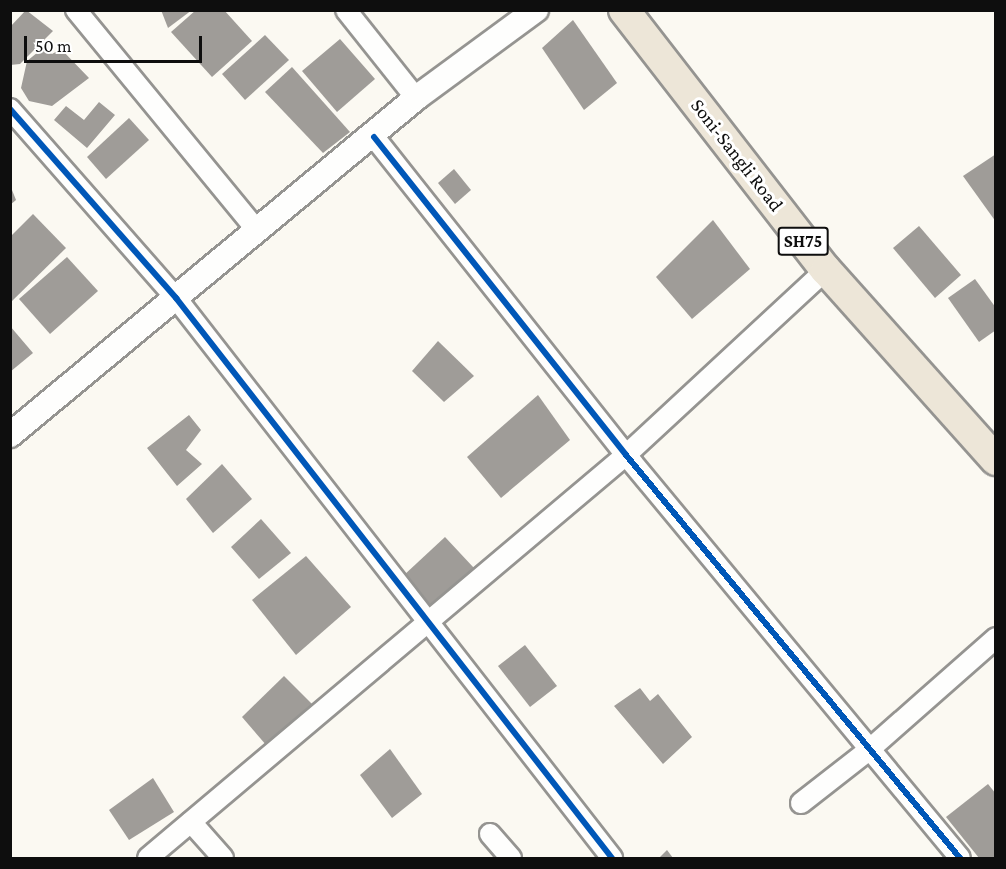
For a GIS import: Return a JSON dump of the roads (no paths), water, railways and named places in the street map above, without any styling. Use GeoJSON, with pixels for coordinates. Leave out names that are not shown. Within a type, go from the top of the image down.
{"type":"FeatureCollection","features":[{"type":"Feature","properties":{"kind":"main road","name":"Soni-Sangli Road"},"geometry":{"type":"LineString","coordinates":[[624,10],[826,270],[996,460]]}},
{"type":"Feature","properties":{"kind":"street"},"geometry":{"type":"LineString","coordinates":[[76,10],[257,230]]}},
{"type":"Feature","properties":{"kind":"street"},"geometry":{"type":"LineString","coordinates":[[346,10],[416,98]]}},
{"type":"Feature","properties":{"kind":"street"},"geometry":{"type":"LineString","coordinates":[[10,435],[257,230],[374,137],[416,98],[536,10]]}},
{"type":"Feature","properties":{"kind":"street"},"geometry":{"type":"LineString","coordinates":[[10,109],[176,298],[428,625],[612,858]]}},
{"type":"Feature","properties":{"kind":"street"},"geometry":{"type":"LineString","coordinates":[[374,137],[626,455],[960,858]]}},
{"type":"Feature","properties":{"kind":"street"},"geometry":{"type":"LineString","coordinates":[[148,858],[428,625],[626,455],[826,270]]}},
{"type":"Feature","properties":{"kind":"street"},"geometry":{"type":"LineString","coordinates":[[801,802],[870,749],[996,638]]}},
{"type":"Feature","properties":{"kind":"street"},"geometry":{"type":"LineString","coordinates":[[192,822],[223,858]]}},
{"type":"Feature","properties":{"kind":"street"},"geometry":{"type":"LineString","coordinates":[[490,834],[511,858]]}}]}
